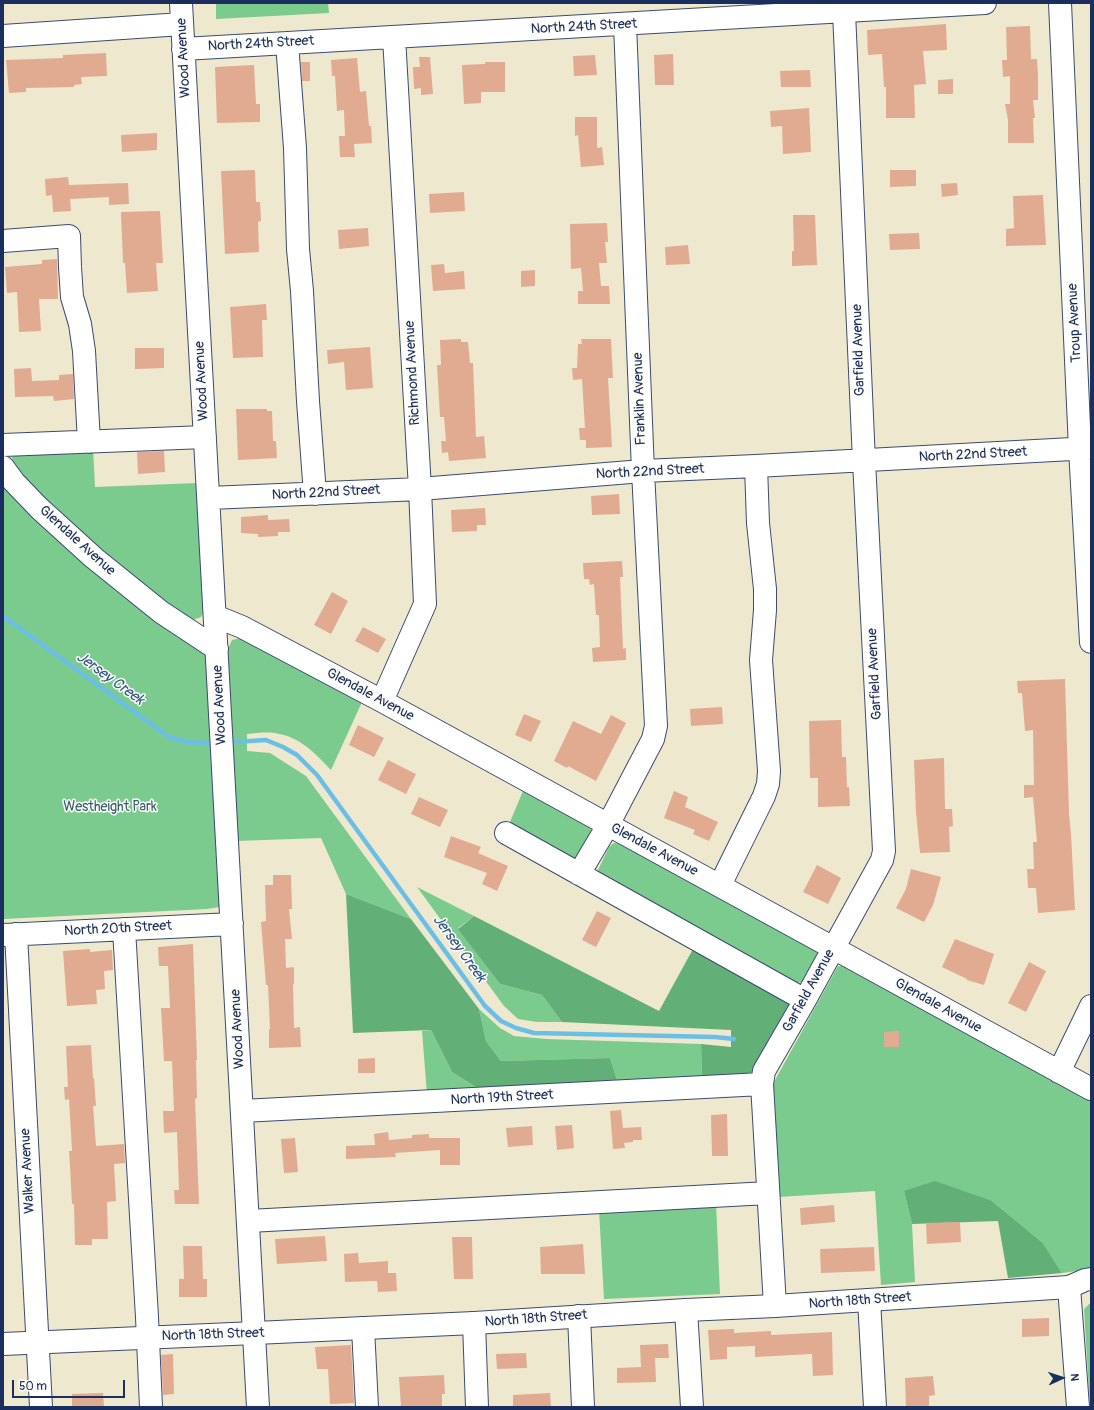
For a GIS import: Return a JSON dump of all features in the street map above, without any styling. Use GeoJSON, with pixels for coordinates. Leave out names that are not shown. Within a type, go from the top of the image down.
{"type":"FeatureCollection","features":[{"type":"Feature","properties":{"kind":"street","name":"Wood Avenue"},"geometry":{"type":"LineString","coordinates":[[181,3],[258,1407]]}},
{"type":"Feature","properties":{"kind":"street","name":"North 24th Street"},"geometry":{"type":"LineString","coordinates":[[184,49],[625,24],[740,10],[844,12],[985,3]]}},
{"type":"Feature","properties":{"kind":"street","name":"Troup Avenue"},"geometry":{"type":"LineString","coordinates":[[1060,3],[1086,449],[1091,642]]}},
{"type":"Feature","properties":{"kind":"street","name":"Garfield Avenue"},"geometry":{"type":"LineString","coordinates":[[775,1306],[762,1084],[764,1071],[882,860],[884,850],[864,461],[844,12]]}},
{"type":"Feature","properties":{"kind":"street"},"geometry":{"type":"LineString","coordinates":[[3,36],[182,24]]}},
{"type":"Feature","properties":{"kind":"street","name":"Franklin Avenue"},"geometry":{"type":"LineString","coordinates":[[579,874],[608,825],[653,739],[656,726],[643,471],[625,24]]}},
{"type":"Feature","properties":{"kind":"street","name":"Richmond Avenue"},"geometry":{"type":"LineString","coordinates":[[382,701],[425,604],[420,489],[394,37]]}},
{"type":"Feature","properties":{"kind":"street"},"geometry":{"type":"LineString","coordinates":[[287,43],[294,148],[298,249],[315,494]]}},
{"type":"Feature","properties":{"kind":"street"},"geometry":{"type":"LineString","coordinates":[[3,241],[69,236],[72,297],[80,324],[84,351],[89,442]]}},
{"type":"Feature","properties":{"kind":"street"},"geometry":{"type":"LineString","coordinates":[[3,445],[205,437]]}},
{"type":"Feature","properties":{"kind":"street","name":"North 22nd Street"},"geometry":{"type":"LineString","coordinates":[[208,498],[420,489],[643,471],[1086,449]]}},
{"type":"Feature","properties":{"kind":"street"},"geometry":{"type":"LineString","coordinates":[[720,885],[764,796],[768,784],[769,764],[761,660],[765,610],[758,523],[756,466]]}},
{"type":"Feature","properties":{"kind":"street","name":"Glendale Avenue"},"geometry":{"type":"LineString","coordinates":[[3,467],[14,482],[39,508],[94,558],[161,612],[217,649]]}},
{"type":"Feature","properties":{"kind":"street","name":"Glendale Avenue"},"geometry":{"type":"LineString","coordinates":[[215,616],[242,627],[382,701],[1091,1089]]}},
{"type":"Feature","properties":{"kind":"street"},"geometry":{"type":"LineString","coordinates":[[506,834],[805,1000]]}},
{"type":"Feature","properties":{"kind":"street","name":"North 20th Street"},"geometry":{"type":"LineString","coordinates":[[10,935],[232,924]]}},
{"type":"Feature","properties":{"kind":"street"},"geometry":{"type":"LineString","coordinates":[[124,929],[151,1407]]}},
{"type":"Feature","properties":{"kind":"street","name":"Walker Avenue"},"geometry":{"type":"LineString","coordinates":[[10,935],[41,1407]]}},
{"type":"Feature","properties":{"kind":"street"},"geometry":{"type":"LineString","coordinates":[[1059,1072],[1091,1006]]}},
{"type":"Feature","properties":{"kind":"street","name":"North 19th Street"},"geometry":{"type":"LineString","coordinates":[[242,1111],[762,1084]]}},
{"type":"Feature","properties":{"kind":"street"},"geometry":{"type":"LineString","coordinates":[[249,1221],[768,1193]]}},
{"type":"Feature","properties":{"kind":"street","name":"North 18th Street"},"geometry":{"type":"LineString","coordinates":[[3,1344],[255,1334],[775,1306],[1069,1287],[1091,1279]]}},
{"type":"Feature","properties":{"kind":"street"},"geometry":{"type":"LineString","coordinates":[[1069,1287],[1078,1407]]}},
{"type":"Feature","properties":{"kind":"street","name":"North 18th Street"},"geometry":{"type":"LineString","coordinates":[[1069,1287],[1082,1294],[1091,1294]]}},
{"type":"Feature","properties":{"kind":"street"},"geometry":{"type":"LineString","coordinates":[[869,1300],[875,1407]]}},
{"type":"Feature","properties":{"kind":"street"},"geometry":{"type":"LineString","coordinates":[[686,1310],[692,1407]]}},
{"type":"Feature","properties":{"kind":"street"},"geometry":{"type":"LineString","coordinates":[[579,1316],[583,1407]]}},
{"type":"Feature","properties":{"kind":"street"},"geometry":{"type":"LineString","coordinates":[[474,1323],[477,1407]]}},
{"type":"Feature","properties":{"kind":"street"},"geometry":{"type":"LineString","coordinates":[[363,1328],[367,1407]]}},
{"type":"Feature","properties":{"kind":"green space"},"geometry":{"type":"Polygon","coordinates":[[[216,3],[328,3],[329,13],[216,19],[216,3]]]}},
{"type":"Feature","properties":{"kind":"green space"},"geometry":{"type":"Polygon","coordinates":[[[93,448],[95,487],[198,483],[205,608],[201,617],[193,620],[127,575],[55,515],[13,465],[12,457],[19,452],[93,448]]]}},
{"type":"Feature","properties":{"kind":"green space","name":"Westheight Park"},"geometry":{"type":"Polygon","coordinates":[[[3,473],[206,650],[220,907],[207,909],[3,919],[3,473]]]}},
{"type":"Feature","properties":{"kind":"green space"},"geometry":{"type":"Polygon","coordinates":[[[240,638],[362,702],[331,770],[306,746],[284,735],[275,733],[247,734],[247,751],[270,753],[306,776],[411,919],[346,894],[321,838],[236,841],[228,649],[232,640],[240,638]]]}},
{"type":"Feature","properties":{"kind":"green space"},"geometry":{"type":"Polygon","coordinates":[[[523,791],[590,828],[593,835],[581,858],[573,861],[507,829],[523,791]]]}},
{"type":"Feature","properties":{"kind":"green space"},"geometry":{"type":"Polygon","coordinates":[[[614,843],[625,844],[817,951],[819,957],[804,982],[795,983],[602,878],[598,870],[609,847],[614,843]]]}},
{"type":"Feature","properties":{"kind":"green space"},"geometry":{"type":"Polygon","coordinates":[[[417,887],[474,916],[458,928],[500,984],[542,995],[562,1022],[537,1022],[518,1019],[504,1006],[417,887]]]}},
{"type":"Feature","properties":{"kind":"green space"},"geometry":{"type":"Polygon","coordinates":[[[346,894],[411,919],[479,1009],[486,1041],[501,1061],[610,1058],[618,1083],[482,1091],[452,1072],[431,1030],[353,1033],[346,894]]]}},
{"type":"Feature","properties":{"kind":"green space"},"geometry":{"type":"Polygon","coordinates":[[[474,916],[659,1011],[693,949],[791,1001],[792,1008],[758,1074],[702,1077],[701,1044],[731,1047],[731,1030],[562,1022],[542,995],[500,984],[458,929],[474,916]]]}},
{"type":"Feature","properties":{"kind":"green space"},"geometry":{"type":"Polygon","coordinates":[[[838,966],[845,966],[1091,1100],[1091,1269],[1062,1273],[1043,1243],[992,1201],[904,1191],[912,1224],[915,1282],[881,1285],[875,1191],[778,1197],[773,1092],[774,1082],[838,966]]]}},
{"type":"Feature","properties":{"kind":"green space"},"geometry":{"type":"Polygon","coordinates":[[[479,1009],[500,1028],[514,1036],[546,1039],[701,1044],[702,1077],[618,1083],[610,1058],[501,1061],[486,1041],[479,1009]]]}},
{"type":"Feature","properties":{"kind":"green space"},"geometry":{"type":"Polygon","coordinates":[[[431,1030],[452,1072],[482,1091],[427,1094],[422,1031],[431,1030]]]}},
{"type":"Feature","properties":{"kind":"green space"},"geometry":{"type":"Polygon","coordinates":[[[935,1181],[992,1201],[1043,1243],[1062,1273],[1008,1278],[998,1221],[912,1224],[904,1191],[935,1181]]]}},
{"type":"Feature","properties":{"kind":"green space"},"geometry":{"type":"Polygon","coordinates":[[[716,1203],[720,1294],[604,1299],[599,1210],[716,1203]]]}},
{"type":"Feature","properties":{"kind":"green space"},"geometry":{"type":"Polygon","coordinates":[[[1091,1303],[1091,1407],[1090,1407],[1084,1309],[1091,1303]]]}},
{"type":"Feature","properties":{"kind":"building"},"geometry":{"type":"Polygon","coordinates":[[[946,24],[947,50],[923,51],[926,84],[914,85],[915,118],[886,118],[886,87],[884,87],[882,54],[868,55],[867,30],[946,24]]]}},
{"type":"Feature","properties":{"kind":"building"},"geometry":{"type":"Polygon","coordinates":[[[1030,26],[1031,59],[1037,59],[1038,75],[1038,100],[1033,100],[1035,118],[1033,118],[1034,143],[1008,143],[1008,120],[1005,104],[1010,104],[1010,76],[1003,77],[1002,60],[1007,60],[1006,27],[1030,26]]]}},
{"type":"Feature","properties":{"kind":"building"},"geometry":{"type":"Polygon","coordinates":[[[106,53],[107,76],[81,77],[82,84],[74,85],[74,87],[26,88],[26,92],[9,93],[6,60],[63,58],[63,55],[106,53]]]}},
{"type":"Feature","properties":{"kind":"building"},"geometry":{"type":"Polygon","coordinates":[[[673,54],[674,85],[655,85],[654,55],[673,54]]]}},
{"type":"Feature","properties":{"kind":"building"},"geometry":{"type":"Polygon","coordinates":[[[595,55],[597,75],[574,76],[573,56],[595,55]]]}},
{"type":"Feature","properties":{"kind":"building"},"geometry":{"type":"Polygon","coordinates":[[[419,57],[430,57],[433,94],[421,95],[421,88],[414,89],[413,67],[420,67],[419,57]]]}},
{"type":"Feature","properties":{"kind":"building"},"geometry":{"type":"Polygon","coordinates":[[[357,58],[360,92],[366,91],[372,143],[354,144],[355,157],[340,157],[339,136],[345,136],[344,110],[337,111],[335,76],[332,76],[331,60],[357,58]]]}},
{"type":"Feature","properties":{"kind":"building"},"geometry":{"type":"Polygon","coordinates":[[[301,62],[310,62],[310,81],[302,81],[301,62]]]}},
{"type":"Feature","properties":{"kind":"building"},"geometry":{"type":"Polygon","coordinates":[[[485,62],[505,62],[505,92],[481,92],[481,103],[464,104],[462,65],[485,64],[485,62]]]}},
{"type":"Feature","properties":{"kind":"building"},"geometry":{"type":"Polygon","coordinates":[[[254,65],[256,104],[260,104],[260,122],[217,123],[215,67],[254,65]]]}},
{"type":"Feature","properties":{"kind":"building"},"geometry":{"type":"Polygon","coordinates":[[[810,70],[811,87],[781,87],[780,71],[810,70]]]}},
{"type":"Feature","properties":{"kind":"building"},"geometry":{"type":"Polygon","coordinates":[[[953,79],[953,94],[938,94],[938,80],[953,79]]]}},
{"type":"Feature","properties":{"kind":"building"},"geometry":{"type":"Polygon","coordinates":[[[809,108],[811,152],[783,154],[782,126],[771,127],[770,111],[809,108]]]}},
{"type":"Feature","properties":{"kind":"building"},"geometry":{"type":"Polygon","coordinates":[[[575,117],[597,117],[597,148],[602,147],[604,165],[581,167],[578,135],[575,136],[575,117]]]}},
{"type":"Feature","properties":{"kind":"building"},"geometry":{"type":"Polygon","coordinates":[[[157,133],[157,150],[122,152],[121,135],[157,133]]]}},
{"type":"Feature","properties":{"kind":"building"},"geometry":{"type":"Polygon","coordinates":[[[255,170],[256,202],[260,202],[261,221],[258,222],[259,252],[225,254],[221,171],[255,170]]]}},
{"type":"Feature","properties":{"kind":"building"},"geometry":{"type":"Polygon","coordinates":[[[890,170],[916,170],[916,186],[890,187],[890,170]]]}},
{"type":"Feature","properties":{"kind":"building"},"geometry":{"type":"Polygon","coordinates":[[[68,177],[69,185],[128,183],[129,204],[109,205],[109,197],[70,199],[71,211],[53,212],[52,195],[46,196],[45,179],[68,177]]]}},
{"type":"Feature","properties":{"kind":"building"},"geometry":{"type":"Polygon","coordinates":[[[957,183],[958,195],[942,197],[941,184],[957,183]]]}},
{"type":"Feature","properties":{"kind":"building"},"geometry":{"type":"Polygon","coordinates":[[[464,192],[465,211],[430,213],[429,194],[464,192]]]}},
{"type":"Feature","properties":{"kind":"building"},"geometry":{"type":"Polygon","coordinates":[[[1043,195],[1046,245],[1006,246],[1006,229],[1014,228],[1013,196],[1043,195]]]}},
{"type":"Feature","properties":{"kind":"building"},"geometry":{"type":"Polygon","coordinates":[[[160,211],[163,263],[156,263],[158,291],[127,293],[125,263],[123,263],[121,212],[160,211]]]}},
{"type":"Feature","properties":{"kind":"building"},"geometry":{"type":"Polygon","coordinates":[[[793,215],[815,215],[817,265],[792,266],[792,251],[794,251],[793,215]]]}},
{"type":"Feature","properties":{"kind":"building"},"geometry":{"type":"Polygon","coordinates":[[[607,223],[608,242],[605,242],[607,263],[599,263],[601,286],[609,286],[610,304],[578,304],[578,291],[583,291],[581,268],[571,269],[570,224],[607,223]]]}},
{"type":"Feature","properties":{"kind":"building"},"geometry":{"type":"Polygon","coordinates":[[[368,228],[369,246],[339,249],[338,230],[368,228]]]}},
{"type":"Feature","properties":{"kind":"building"},"geometry":{"type":"Polygon","coordinates":[[[919,233],[920,249],[890,250],[889,234],[919,233]]]}},
{"type":"Feature","properties":{"kind":"building"},"geometry":{"type":"Polygon","coordinates":[[[688,245],[690,264],[666,265],[665,247],[688,245]]]}},
{"type":"Feature","properties":{"kind":"building"},"geometry":{"type":"Polygon","coordinates":[[[57,259],[58,299],[39,299],[41,331],[19,332],[17,292],[7,293],[5,267],[42,264],[42,260],[57,259]]]}},
{"type":"Feature","properties":{"kind":"building"},"geometry":{"type":"Polygon","coordinates":[[[444,264],[445,273],[464,271],[465,289],[433,291],[431,265],[444,264]]]}},
{"type":"Feature","properties":{"kind":"building"},"geometry":{"type":"Polygon","coordinates":[[[535,270],[535,286],[521,287],[521,271],[535,270]]]}},
{"type":"Feature","properties":{"kind":"building"},"geometry":{"type":"Polygon","coordinates":[[[266,304],[267,320],[262,320],[263,357],[233,358],[230,307],[266,304]]]}},
{"type":"Feature","properties":{"kind":"building"},"geometry":{"type":"Polygon","coordinates":[[[461,339],[461,342],[468,342],[470,363],[473,363],[476,437],[484,436],[486,458],[449,461],[448,452],[442,453],[441,441],[446,441],[444,417],[440,417],[437,365],[441,365],[440,340],[461,339]]]}},
{"type":"Feature","properties":{"kind":"building"},"geometry":{"type":"Polygon","coordinates":[[[581,339],[611,339],[613,378],[608,378],[612,447],[586,448],[586,440],[580,440],[579,428],[585,428],[582,379],[573,380],[572,368],[577,368],[578,344],[582,344],[581,339]]]}},
{"type":"Feature","properties":{"kind":"building"},"geometry":{"type":"Polygon","coordinates":[[[370,347],[373,388],[346,390],[344,362],[328,364],[327,350],[370,347]]]}},
{"type":"Feature","properties":{"kind":"building"},"geometry":{"type":"Polygon","coordinates":[[[135,348],[164,348],[164,368],[135,369],[135,348]]]}},
{"type":"Feature","properties":{"kind":"building"},"geometry":{"type":"Polygon","coordinates":[[[31,368],[32,381],[59,380],[59,375],[73,374],[74,399],[54,401],[53,396],[15,397],[14,369],[31,368]]]}},
{"type":"Feature","properties":{"kind":"building"},"geometry":{"type":"Polygon","coordinates":[[[236,409],[267,409],[267,411],[272,411],[273,441],[276,441],[277,458],[238,460],[236,409]]]}},
{"type":"Feature","properties":{"kind":"building"},"geometry":{"type":"Polygon","coordinates":[[[164,451],[165,472],[138,474],[137,452],[164,451]]]}},
{"type":"Feature","properties":{"kind":"building"},"geometry":{"type":"Polygon","coordinates":[[[619,494],[620,514],[592,515],[591,496],[619,494]]]}},
{"type":"Feature","properties":{"kind":"building"},"geometry":{"type":"Polygon","coordinates":[[[485,508],[486,525],[477,525],[477,531],[452,532],[451,510],[485,508]]]}},
{"type":"Feature","properties":{"kind":"building"},"geometry":{"type":"Polygon","coordinates":[[[268,515],[268,520],[289,519],[290,532],[278,532],[278,536],[258,537],[258,534],[241,533],[241,517],[268,515]]]}},
{"type":"Feature","properties":{"kind":"building"},"geometry":{"type":"Polygon","coordinates":[[[622,561],[623,577],[620,577],[623,649],[626,648],[626,660],[593,662],[592,648],[600,647],[599,615],[596,615],[594,584],[590,585],[589,579],[584,579],[583,563],[622,561]]]}},
{"type":"Feature","properties":{"kind":"building"},"geometry":{"type":"Polygon","coordinates":[[[332,592],[348,601],[331,634],[314,625],[332,592]]]}},
{"type":"Feature","properties":{"kind":"building"},"geometry":{"type":"Polygon","coordinates":[[[363,627],[386,639],[378,653],[355,641],[363,627]]]}},
{"type":"Feature","properties":{"kind":"building"},"geometry":{"type":"Polygon","coordinates":[[[1065,679],[1069,814],[1075,910],[1038,913],[1036,888],[1028,888],[1027,869],[1034,869],[1033,842],[1037,842],[1033,797],[1024,798],[1024,785],[1034,785],[1033,730],[1025,731],[1022,693],[1018,693],[1017,681],[1065,679]]]}},
{"type":"Feature","properties":{"kind":"building"},"geometry":{"type":"Polygon","coordinates":[[[722,707],[723,724],[691,726],[690,709],[722,707]]]}},
{"type":"Feature","properties":{"kind":"building"},"geometry":{"type":"Polygon","coordinates":[[[524,714],[541,721],[531,742],[515,735],[524,714]]]}},
{"type":"Feature","properties":{"kind":"building"},"geometry":{"type":"Polygon","coordinates":[[[611,715],[626,723],[596,781],[568,766],[567,768],[554,761],[573,721],[601,734],[611,715]]]}},
{"type":"Feature","properties":{"kind":"building"},"geometry":{"type":"Polygon","coordinates":[[[841,720],[842,757],[846,757],[847,787],[849,787],[850,806],[818,807],[818,778],[810,778],[809,721],[841,720]]]}},
{"type":"Feature","properties":{"kind":"building"},"geometry":{"type":"Polygon","coordinates":[[[358,725],[384,738],[374,757],[349,745],[358,725]]]}},
{"type":"Feature","properties":{"kind":"building"},"geometry":{"type":"Polygon","coordinates":[[[944,758],[945,809],[952,809],[953,826],[949,827],[950,852],[920,853],[916,812],[914,760],[944,758]]]}},
{"type":"Feature","properties":{"kind":"building"},"geometry":{"type":"Polygon","coordinates":[[[388,760],[416,774],[406,794],[378,780],[388,760]]]}},
{"type":"Feature","properties":{"kind":"building"},"geometry":{"type":"Polygon","coordinates":[[[674,791],[688,797],[685,807],[718,822],[709,841],[693,834],[695,830],[664,818],[674,791]]]}},
{"type":"Feature","properties":{"kind":"building"},"geometry":{"type":"Polygon","coordinates":[[[419,797],[448,810],[440,827],[411,814],[419,797]]]}},
{"type":"Feature","properties":{"kind":"building"},"geometry":{"type":"Polygon","coordinates":[[[451,836],[481,847],[478,853],[508,866],[497,891],[482,884],[487,873],[444,857],[451,836]]]}},
{"type":"Feature","properties":{"kind":"building"},"geometry":{"type":"Polygon","coordinates":[[[817,865],[841,878],[828,904],[803,892],[817,865]]]}},
{"type":"Feature","properties":{"kind":"building"},"geometry":{"type":"Polygon","coordinates":[[[911,869],[941,877],[933,905],[924,922],[896,908],[906,889],[911,869]]]}},
{"type":"Feature","properties":{"kind":"building"},"geometry":{"type":"Polygon","coordinates":[[[273,875],[291,875],[292,909],[289,909],[292,939],[285,939],[286,968],[294,967],[294,1028],[300,1027],[301,1047],[269,1048],[270,1029],[268,985],[266,985],[261,922],[266,921],[265,885],[273,885],[273,875]]]}},
{"type":"Feature","properties":{"kind":"building"},"geometry":{"type":"Polygon","coordinates":[[[597,911],[611,918],[596,947],[582,940],[597,911]]]}},
{"type":"Feature","properties":{"kind":"building"},"geometry":{"type":"Polygon","coordinates":[[[955,939],[994,954],[984,985],[967,980],[942,967],[955,939]]]}},
{"type":"Feature","properties":{"kind":"building"},"geometry":{"type":"Polygon","coordinates":[[[193,944],[197,1060],[197,1098],[195,1099],[199,1204],[175,1204],[174,1190],[179,1190],[177,1132],[164,1133],[163,1111],[174,1111],[172,1061],[164,1061],[161,1008],[170,1008],[168,966],[159,966],[158,947],[193,944]]]}},
{"type":"Feature","properties":{"kind":"building"},"geometry":{"type":"Polygon","coordinates":[[[90,949],[90,952],[112,950],[113,970],[104,971],[105,989],[96,990],[97,1004],[67,1006],[63,951],[90,949]]]}},
{"type":"Feature","properties":{"kind":"building"},"geometry":{"type":"Polygon","coordinates":[[[1029,962],[1046,971],[1026,1012],[1008,1003],[1029,962]]]}},
{"type":"Feature","properties":{"kind":"building"},"geometry":{"type":"Polygon","coordinates":[[[899,1031],[899,1047],[884,1047],[884,1032],[899,1031]]]}},
{"type":"Feature","properties":{"kind":"building"},"geometry":{"type":"Polygon","coordinates":[[[91,1045],[96,1106],[93,1106],[96,1146],[124,1144],[125,1163],[114,1164],[116,1201],[107,1202],[108,1239],[92,1239],[92,1245],[75,1245],[74,1204],[72,1204],[69,1151],[72,1151],[69,1099],[65,1100],[64,1087],[68,1087],[66,1046],[91,1045]]]}},
{"type":"Feature","properties":{"kind":"building"},"geometry":{"type":"Polygon","coordinates":[[[375,1058],[375,1073],[358,1073],[358,1059],[375,1058]]]}},
{"type":"Feature","properties":{"kind":"building"},"geometry":{"type":"Polygon","coordinates":[[[621,1110],[623,1128],[641,1127],[642,1140],[633,1140],[633,1142],[624,1143],[625,1148],[613,1149],[610,1111],[621,1110]]]}},
{"type":"Feature","properties":{"kind":"building"},"geometry":{"type":"Polygon","coordinates":[[[727,1114],[728,1156],[712,1156],[711,1115],[727,1114]]]}},
{"type":"Feature","properties":{"kind":"building"},"geometry":{"type":"Polygon","coordinates":[[[572,1125],[574,1148],[557,1150],[555,1126],[572,1125]]]}},
{"type":"Feature","properties":{"kind":"building"},"geometry":{"type":"Polygon","coordinates":[[[532,1126],[533,1145],[508,1147],[506,1128],[532,1126]]]}},
{"type":"Feature","properties":{"kind":"building"},"geometry":{"type":"Polygon","coordinates":[[[388,1132],[389,1140],[412,1138],[412,1135],[429,1134],[429,1138],[460,1138],[460,1165],[440,1165],[440,1150],[395,1153],[396,1157],[346,1159],[346,1146],[375,1145],[374,1134],[388,1132]]]}},
{"type":"Feature","properties":{"kind":"building"},"geometry":{"type":"Polygon","coordinates":[[[295,1138],[298,1172],[284,1173],[281,1139],[295,1138]]]}},
{"type":"Feature","properties":{"kind":"building"},"geometry":{"type":"Polygon","coordinates":[[[834,1205],[835,1222],[801,1225],[800,1208],[834,1205]]]}},
{"type":"Feature","properties":{"kind":"building"},"geometry":{"type":"Polygon","coordinates":[[[960,1222],[961,1242],[927,1244],[926,1223],[960,1222]]]}},
{"type":"Feature","properties":{"kind":"building"},"geometry":{"type":"Polygon","coordinates":[[[325,1236],[327,1261],[277,1264],[275,1239],[325,1236]]]}},
{"type":"Feature","properties":{"kind":"building"},"geometry":{"type":"Polygon","coordinates":[[[452,1237],[472,1237],[473,1279],[454,1279],[452,1237]]]}},
{"type":"Feature","properties":{"kind":"building"},"geometry":{"type":"Polygon","coordinates":[[[583,1244],[585,1274],[541,1274],[540,1247],[583,1244]]]}},
{"type":"Feature","properties":{"kind":"building"},"geometry":{"type":"Polygon","coordinates":[[[183,1246],[202,1246],[203,1279],[207,1279],[207,1297],[179,1297],[179,1279],[184,1279],[183,1246]]]}},
{"type":"Feature","properties":{"kind":"building"},"geometry":{"type":"Polygon","coordinates":[[[874,1247],[875,1271],[821,1273],[820,1249],[874,1247]]]}},
{"type":"Feature","properties":{"kind":"building"},"geometry":{"type":"Polygon","coordinates":[[[358,1253],[359,1263],[388,1261],[388,1273],[396,1273],[397,1291],[378,1292],[377,1281],[345,1282],[344,1254],[358,1253]]]}},
{"type":"Feature","properties":{"kind":"building"},"geometry":{"type":"Polygon","coordinates":[[[1049,1318],[1049,1336],[1022,1337],[1022,1319],[1049,1318]]]}},
{"type":"Feature","properties":{"kind":"building"},"geometry":{"type":"Polygon","coordinates":[[[734,1329],[734,1333],[771,1331],[771,1335],[832,1332],[833,1375],[813,1376],[812,1354],[755,1357],[755,1346],[727,1347],[727,1359],[710,1360],[708,1330],[734,1329]]]}},
{"type":"Feature","properties":{"kind":"building"},"geometry":{"type":"Polygon","coordinates":[[[668,1344],[669,1358],[655,1358],[656,1382],[617,1383],[617,1368],[641,1367],[640,1345],[668,1344]]]}},
{"type":"Feature","properties":{"kind":"building"},"geometry":{"type":"Polygon","coordinates":[[[351,1345],[354,1403],[330,1404],[328,1369],[317,1369],[315,1347],[351,1345]]]}},
{"type":"Feature","properties":{"kind":"building"},"geometry":{"type":"Polygon","coordinates":[[[526,1353],[527,1368],[497,1369],[496,1354],[526,1353]]]}},
{"type":"Feature","properties":{"kind":"building"},"geometry":{"type":"Polygon","coordinates":[[[173,1354],[174,1394],[163,1395],[161,1355],[173,1354]]]}},
{"type":"Feature","properties":{"kind":"building"},"geometry":{"type":"Polygon","coordinates":[[[444,1375],[445,1394],[442,1394],[442,1407],[401,1407],[399,1377],[444,1375]]]}},
{"type":"Feature","properties":{"kind":"building"},"geometry":{"type":"Polygon","coordinates":[[[933,1376],[935,1395],[929,1396],[929,1407],[906,1407],[905,1378],[933,1376]]]}},
{"type":"Feature","properties":{"kind":"building"},"geometry":{"type":"Polygon","coordinates":[[[103,1393],[104,1407],[72,1407],[72,1394],[103,1393]]]}},
{"type":"Feature","properties":{"kind":"building"},"geometry":{"type":"Polygon","coordinates":[[[550,1393],[551,1407],[513,1407],[513,1395],[550,1393]]]}},
{"type":"Feature","properties":{"kind":"waterway","name":"Jersey Creek"},"geometry":{"type":"LineString","coordinates":[[3,616],[169,737],[186,742],[210,743]]}},
{"type":"Feature","properties":{"kind":"waterway","name":"Jersey Creek"},"geometry":{"type":"LineString","coordinates":[[234,742],[266,740],[297,755],[317,775],[485,1006],[501,1021],[516,1028],[534,1033],[715,1037],[734,1039]]}}]}
